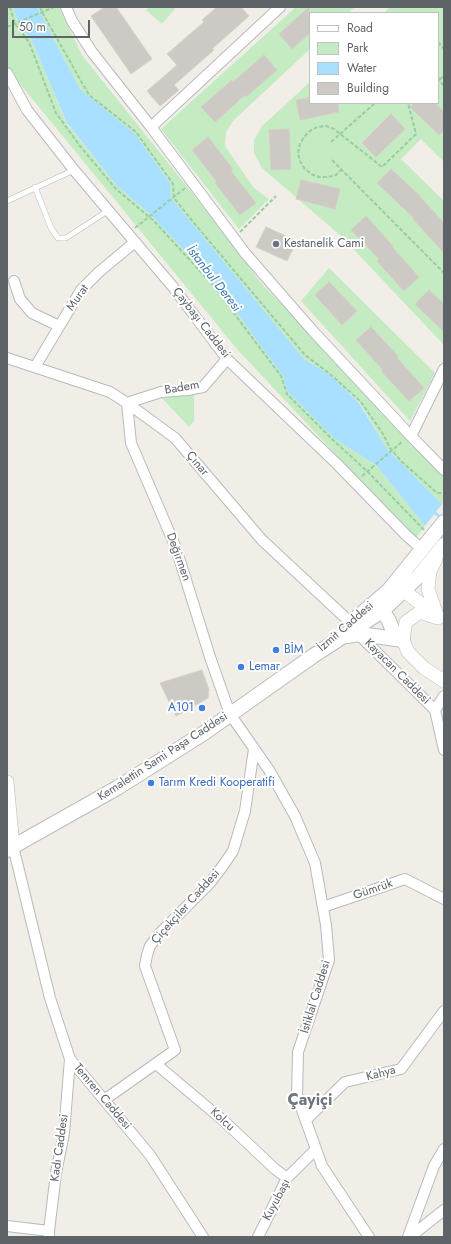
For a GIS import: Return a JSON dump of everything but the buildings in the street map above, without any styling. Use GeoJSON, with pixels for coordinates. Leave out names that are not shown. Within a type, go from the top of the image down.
{"type":"FeatureCollection","features":[{"type":"Feature","properties":{"kind":"main road","name":"İzmit Caddesi"},"geometry":{"type":"LineString","coordinates":[[314,656],[342,637],[380,606],[404,591],[436,541],[444,522]]}},
{"type":"Feature","properties":{"kind":"main road","name":"İzmit Caddesi"},"geometry":{"type":"LineString","coordinates":[[314,656],[354,628],[380,606],[389,590],[422,550],[436,541]]}},
{"type":"Feature","properties":{"kind":"main road"},"geometry":{"type":"LineString","coordinates":[[380,606],[390,621],[393,631],[404,640]]}},
{"type":"Feature","properties":{"kind":"main road"},"geometry":{"type":"LineString","coordinates":[[342,637],[354,628],[404,640]]}},
{"type":"Feature","properties":{"kind":"main road","name":"Kemalettin Sami Paşa Caddesi"},"geometry":{"type":"LineString","coordinates":[[10,848],[117,788],[204,733],[314,656]]}},
{"type":"Feature","properties":{"kind":"street"},"geometry":{"type":"LineString","coordinates":[[66,7],[72,21],[92,52],[151,127],[245,253],[312,330],[444,470]]}},
{"type":"Feature","properties":{"kind":"street"},"geometry":{"type":"LineString","coordinates":[[151,127],[280,7]]}},
{"type":"Feature","properties":{"kind":"street","name":"Çaybaşı Caddesi"},"geometry":{"type":"LineString","coordinates":[[7,73],[27,110],[74,170],[173,287],[228,359],[336,463],[422,550]]}},
{"type":"Feature","properties":{"kind":"street","name":"Murat"},"geometry":{"type":"LineString","coordinates":[[35,367],[81,290],[99,272],[135,242]]}},
{"type":"Feature","properties":{"kind":"street"},"geometry":{"type":"LineString","coordinates":[[14,281],[20,299],[32,313],[59,326]]}},
{"type":"Feature","properties":{"kind":"street","name":"Çınar"},"geometry":{"type":"LineString","coordinates":[[7,358],[110,392],[175,438],[262,540],[354,628]]}},
{"type":"Feature","properties":{"kind":"street","name":"Badem"},"geometry":{"type":"LineString","coordinates":[[127,403],[161,392],[188,390],[203,387],[228,359]]}},
{"type":"Feature","properties":{"kind":"street"},"geometry":{"type":"LineString","coordinates":[[410,435],[444,369]]}},
{"type":"Feature","properties":{"kind":"street","name":"Değirmen"},"geometry":{"type":"LineString","coordinates":[[127,403],[131,443],[176,548],[210,657],[230,714]]}},
{"type":"Feature","properties":{"kind":"street"},"geometry":{"type":"LineString","coordinates":[[436,541],[428,589],[441,620]]}},
{"type":"Feature","properties":{"kind":"street"},"geometry":{"type":"LineString","coordinates":[[389,590],[404,591],[441,620]]}},
{"type":"Feature","properties":{"kind":"street"},"geometry":{"type":"LineString","coordinates":[[441,620],[420,612],[406,622],[404,640],[408,652],[424,668],[444,681]]}},
{"type":"Feature","properties":{"kind":"street","name":"Kayacan Caddesi"},"geometry":{"type":"LineString","coordinates":[[354,628],[435,710],[444,750]]}},
{"type":"Feature","properties":{"kind":"street","name":"Kayacan Caddesi"},"geometry":{"type":"LineString","coordinates":[[435,710],[444,696]]}},
{"type":"Feature","properties":{"kind":"street","name":"İstiklal Caddesi"},"geometry":{"type":"LineString","coordinates":[[230,714],[269,770],[295,816],[315,864],[326,925],[329,960],[298,1052],[297,1096],[322,1166],[369,1237]]}},
{"type":"Feature","properties":{"kind":"street","name":"Çiçekçiler Caddesi"},"geometry":{"type":"LineString","coordinates":[[104,1100],[175,1050],[145,966],[146,955],[150,946],[160,933],[209,884],[232,851],[245,811],[254,749]]}},
{"type":"Feature","properties":{"kind":"street"},"geometry":{"type":"LineString","coordinates":[[7,782],[10,848]]}},
{"type":"Feature","properties":{"kind":"street","name":"Temren Caddesi"},"geometry":{"type":"LineString","coordinates":[[10,848],[50,998],[70,1059],[150,1155],[203,1237]]}},
{"type":"Feature","properties":{"kind":"street","name":"Gümrük"},"geometry":{"type":"LineString","coordinates":[[323,907],[405,879],[444,899]]}},
{"type":"Feature","properties":{"kind":"street","name":"Kahya"},"geometry":{"type":"LineString","coordinates":[[306,1120],[345,1082],[401,1070],[444,1011]]}},
{"type":"Feature","properties":{"kind":"street","name":"Kadı Caddesi"},"geometry":{"type":"LineString","coordinates":[[49,1234],[56,1173],[64,1133],[70,1059]]}},
{"type":"Feature","properties":{"kind":"street","name":"Kolcu"},"geometry":{"type":"LineString","coordinates":[[156,1064],[225,1122],[287,1178]]}},
{"type":"Feature","properties":{"kind":"street","name":"Kuyubaşı"},"geometry":{"type":"LineString","coordinates":[[258,1237],[287,1178],[316,1149]]}},
{"type":"Feature","properties":{"kind":"street"},"geometry":{"type":"LineString","coordinates":[[409,1237],[434,1166],[444,1149]]}},
{"type":"Feature","properties":{"kind":"street"},"geometry":{"type":"LineString","coordinates":[[409,1237],[444,1210]]}},
{"type":"Feature","properties":{"kind":"street"},"geometry":{"type":"LineString","coordinates":[[7,1226],[49,1234]]}},
{"type":"Feature","properties":{"kind":"lane"},"geometry":{"type":"LineString","coordinates":[[7,201],[74,170]]}},
{"type":"Feature","properties":{"kind":"lane"},"geometry":{"type":"LineString","coordinates":[[36,188],[51,228],[58,238],[66,238],[109,210]]}},
{"type":"Feature","properties":{"kind":"path"},"geometry":{"type":"LineString","coordinates":[[10,7],[15,24],[29,42],[56,113],[80,146],[116,189],[149,218],[212,284],[281,376],[287,394],[334,441],[368,472],[436,541]]}},
{"type":"Feature","properties":{"kind":"path"},"geometry":{"type":"LineString","coordinates":[[40,7],[89,95],[136,132],[173,184],[174,198],[194,223],[305,355],[330,374],[361,402],[392,450],[402,461],[437,493],[444,493]]}},
{"type":"Feature","properties":{"kind":"path"},"geometry":{"type":"LineString","coordinates":[[7,27],[54,7]]}},
{"type":"Feature","properties":{"kind":"path"},"geometry":{"type":"LineString","coordinates":[[444,74],[439,79],[444,87]]}},
{"type":"Feature","properties":{"kind":"path"},"geometry":{"type":"LineString","coordinates":[[332,142],[374,104]]}},
{"type":"Feature","properties":{"kind":"path"},"geometry":{"type":"LineString","coordinates":[[342,170],[332,176],[319,177],[311,174],[304,168],[298,153],[300,144],[304,137],[314,129],[326,126],[334,129],[341,133],[382,167],[416,134],[408,104]]}},
{"type":"Feature","properties":{"kind":"path"},"geometry":{"type":"LineString","coordinates":[[332,160],[444,273]]}},
{"type":"Feature","properties":{"kind":"path"},"geometry":{"type":"LineString","coordinates":[[128,234],[193,183]]}},
{"type":"Feature","properties":{"kind":"path"},"geometry":{"type":"LineString","coordinates":[[234,238],[276,196]]}},
{"type":"Feature","properties":{"kind":"path"},"geometry":{"type":"LineString","coordinates":[[368,472],[410,435]]}},
{"type":"Feature","properties":{"kind":"green space"},"geometry":{"type":"Polygon","coordinates":[[[7,7],[13,7],[18,21],[32,41],[67,124],[117,186],[151,215],[215,283],[283,376],[287,391],[335,439],[376,465],[425,526],[415,539],[237,349],[7,68],[7,7]]]}},
{"type":"Feature","properties":{"kind":"green space"},"geometry":{"type":"Polygon","coordinates":[[[37,7],[59,7],[82,55],[212,218],[261,283],[444,474],[444,501],[442,504],[387,449],[360,403],[330,375],[304,359],[171,198],[170,183],[135,134],[80,89],[37,7]]]}},
{"type":"Feature","properties":{"kind":"green space"},"geometry":{"type":"Polygon","coordinates":[[[149,7],[173,7],[175,9],[162,24],[146,10],[149,7]]]}},
{"type":"Feature","properties":{"kind":"green space"},"geometry":{"type":"Polygon","coordinates":[[[296,7],[355,7],[349,12],[309,12],[309,50],[233,121],[226,132],[225,146],[254,188],[269,199],[239,229],[161,129],[296,7]]]}},
{"type":"Feature","properties":{"kind":"green space"},"geometry":{"type":"Polygon","coordinates":[[[390,7],[444,7],[444,162],[421,139],[401,159],[444,201],[444,345],[341,236],[262,168],[254,153],[254,140],[262,126],[309,83],[309,104],[439,104],[439,12],[385,12],[390,7]]]}},
{"type":"Feature","properties":{"kind":"green space"},"geometry":{"type":"Polygon","coordinates":[[[329,268],[435,373],[410,421],[301,301],[329,268]]]}},
{"type":"Feature","properties":{"kind":"green space"},"geometry":{"type":"Polygon","coordinates":[[[194,395],[194,421],[189,427],[162,398],[194,395]]]}},
{"type":"Feature","properties":{"kind":"water"},"geometry":{"type":"Polygon","coordinates":[[[13,7],[37,7],[80,89],[135,134],[170,183],[171,198],[304,359],[330,375],[359,403],[387,449],[442,504],[425,526],[376,465],[335,439],[287,391],[283,376],[215,283],[151,215],[117,186],[67,123],[32,41],[18,21],[13,7]]]}},
{"type":"Feature","properties":{"kind":"waterway","name":"İstanbul Deresi"},"geometry":{"type":"LineString","coordinates":[[432,510],[441,518]]}},
{"type":"Feature","properties":{"kind":"place","name":"Kestanelik Cami"},"geometry":{"type":"Point","coordinates":[276,244]}},
{"type":"Feature","properties":{"kind":"place","name":"BİM"},"geometry":{"type":"Point","coordinates":[276,650]}},
{"type":"Feature","properties":{"kind":"place","name":"Lemar"},"geometry":{"type":"Point","coordinates":[241,667]}},
{"type":"Feature","properties":{"kind":"place","name":"A101"},"geometry":{"type":"Point","coordinates":[202,708]}},
{"type":"Feature","properties":{"kind":"place","name":"Tarım Kredi Kooperatifi"},"geometry":{"type":"Point","coordinates":[151,783]}},
{"type":"Feature","properties":{"kind":"district","name":"Çayiçi"},"geometry":{"type":"Point","coordinates":[310,1101]}}]}
